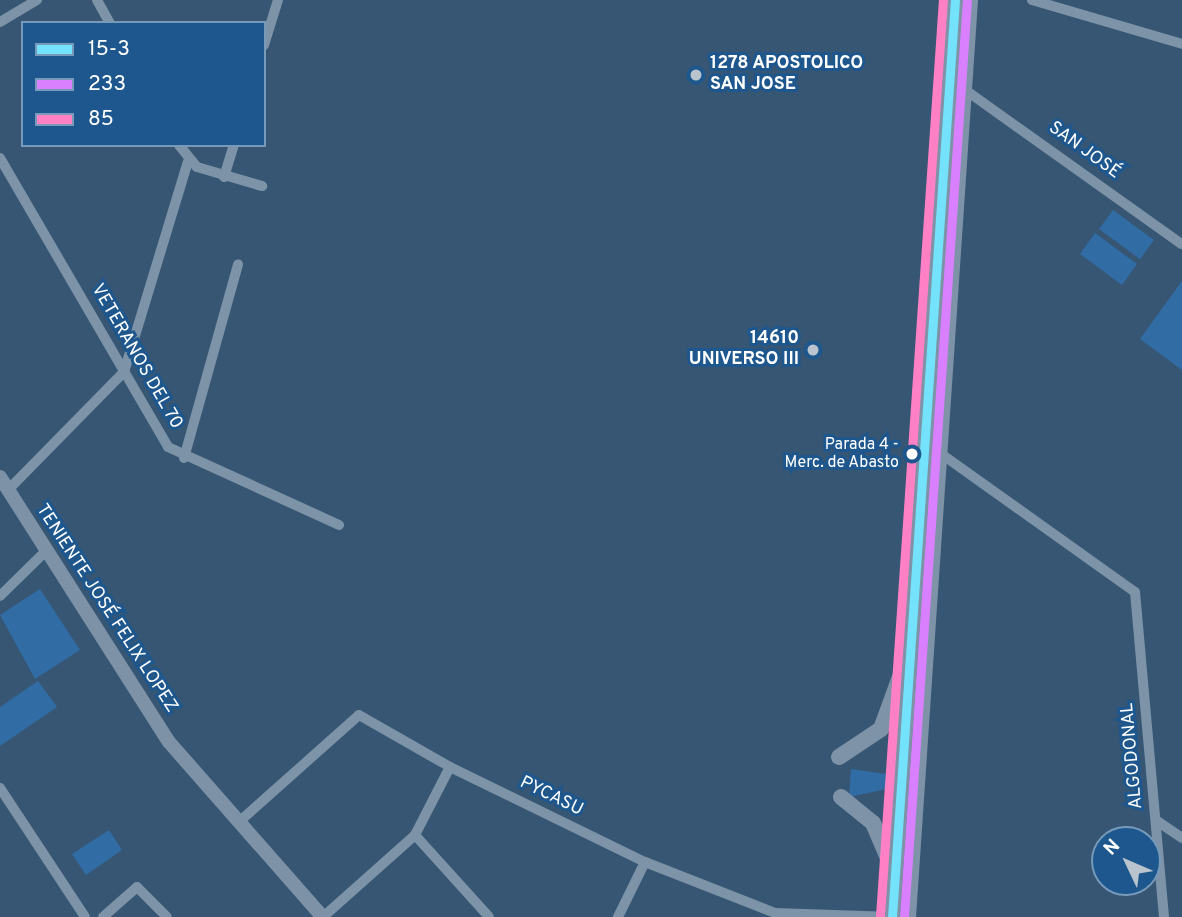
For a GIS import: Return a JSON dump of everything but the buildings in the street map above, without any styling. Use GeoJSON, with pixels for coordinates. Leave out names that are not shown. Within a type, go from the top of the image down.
{"type":"FeatureCollection","features":[{"type":"Feature","properties":{"kind":"highway"},"geometry":{"type":"LineString","coordinates":[[908,917],[910,800],[902,768],[908,652],[937,295],[956,0]]}},
{"type":"Feature","properties":{"kind":"highway"},"geometry":{"type":"LineString","coordinates":[[902,917],[940,453],[970,0]]}},
{"type":"Feature","properties":{"kind":"highway"},"geometry":{"type":"LineString","coordinates":[[944,391],[938,377],[937,295],[948,209],[957,192]]}},
{"type":"Feature","properties":{"kind":"highway"},"geometry":{"type":"LineString","coordinates":[[839,757],[881,729],[908,652]]}},
{"type":"Feature","properties":{"kind":"highway"},"geometry":{"type":"LineString","coordinates":[[841,797],[873,823],[895,876]]}},
{"type":"Feature","properties":{"kind":"highway"},"geometry":{"type":"LineString","coordinates":[[892,917],[895,876],[910,800]]}},
{"type":"Feature","properties":{"kind":"main road","name":"TENIENTE JOSÉ FELIX LOPEZ"},"geometry":{"type":"LineString","coordinates":[[4,483],[169,742],[323,917]]}},
{"type":"Feature","properties":{"kind":"street"},"geometry":{"type":"LineString","coordinates":[[0,22],[37,0]]}},
{"type":"Feature","properties":{"kind":"street"},"geometry":{"type":"LineString","coordinates":[[97,0],[109,21]]}},
{"type":"Feature","properties":{"kind":"street"},"geometry":{"type":"LineString","coordinates":[[266,39],[278,0]]}},
{"type":"Feature","properties":{"kind":"street"},"geometry":{"type":"LineString","coordinates":[[1032,0],[1182,44]]}},
{"type":"Feature","properties":{"kind":"street","name":"SAN JOSÉ"},"geometry":{"type":"LineString","coordinates":[[964,89],[1181,244]]}},
{"type":"Feature","properties":{"kind":"street"},"geometry":{"type":"LineString","coordinates":[[180,147],[188,161],[224,177],[262,186]]}},
{"type":"Feature","properties":{"kind":"street"},"geometry":{"type":"LineString","coordinates":[[224,177],[233,147]]}},
{"type":"Feature","properties":{"kind":"street","name":"VETERANOS DEL 70"},"geometry":{"type":"LineString","coordinates":[[0,158],[168,447],[184,458],[339,525]]}},
{"type":"Feature","properties":{"kind":"street"},"geometry":{"type":"LineString","coordinates":[[4,483],[124,372],[188,161]]}},
{"type":"Feature","properties":{"kind":"street"},"geometry":{"type":"LineString","coordinates":[[184,458],[238,264]]}},
{"type":"Feature","properties":{"kind":"street","name":"ALGODONAL"},"geometry":{"type":"LineString","coordinates":[[940,453],[1135,592],[1164,917]]}},
{"type":"Feature","properties":{"kind":"street"},"geometry":{"type":"LineString","coordinates":[[0,596],[46,552]]}},
{"type":"Feature","properties":{"kind":"street","name":"PYCASU"},"geometry":{"type":"LineString","coordinates":[[240,821],[355,715],[450,767],[645,862],[774,915],[892,917]]}},
{"type":"Feature","properties":{"kind":"street"},"geometry":{"type":"LineString","coordinates":[[323,917],[415,835],[450,767]]}},
{"type":"Feature","properties":{"kind":"street"},"geometry":{"type":"LineString","coordinates":[[0,788],[85,917]]}},
{"type":"Feature","properties":{"kind":"street"},"geometry":{"type":"LineString","coordinates":[[1157,821],[1182,838]]}},
{"type":"Feature","properties":{"kind":"street"},"geometry":{"type":"LineString","coordinates":[[415,835],[489,917]]}},
{"type":"Feature","properties":{"kind":"street"},"geometry":{"type":"LineString","coordinates":[[618,917],[645,862]]}},
{"type":"Feature","properties":{"kind":"street"},"geometry":{"type":"LineString","coordinates":[[103,917],[135,887],[167,917]]}},
{"type":"Feature","properties":{"kind":"shaded area"},"geometry":{"type":"Polygon","coordinates":[[[1113,210],[1154,240],[1140,259],[1099,229],[1113,210]]]}},
{"type":"Feature","properties":{"kind":"shaded area"},"geometry":{"type":"Polygon","coordinates":[[[1095,233],[1137,264],[1122,285],[1080,254],[1095,233]]]}},
{"type":"Feature","properties":{"kind":"shaded area"},"geometry":{"type":"Polygon","coordinates":[[[1182,281],[1182,370],[1140,339],[1182,281]]]}},
{"type":"Feature","properties":{"kind":"shaded area"},"geometry":{"type":"Polygon","coordinates":[[[40,589],[80,650],[35,679],[0,615],[40,589]]]}},
{"type":"Feature","properties":{"kind":"shaded area"},"geometry":{"type":"Polygon","coordinates":[[[38,681],[57,707],[0,746],[0,707],[38,681]]]}},
{"type":"Feature","properties":{"kind":"shaded area"},"geometry":{"type":"Polygon","coordinates":[[[851,769],[886,774],[896,787],[849,797],[851,769]]]}},
{"type":"Feature","properties":{"kind":"shaded area"},"geometry":{"type":"Polygon","coordinates":[[[109,830],[122,850],[86,875],[72,854],[109,830]]]}},
{"type":"Feature","properties":{"kind":"transit line","name":"85"},"geometry":{"type":"LineString","coordinates":[[880,916],[943,0]]}},
{"type":"Feature","properties":{"kind":"transit line","name":"15-3"},"geometry":{"type":"LineString","coordinates":[[892,917],[955,0]]}},
{"type":"Feature","properties":{"kind":"transit line","name":"233"},"geometry":{"type":"LineString","coordinates":[[904,917],[967,1]]}},
{"type":"Feature","properties":{"kind":"place","name":"1278 APOSTOLICO SAN JOSE"},"geometry":{"type":"Point","coordinates":[696,75]}},
{"type":"Feature","properties":{"kind":"place","name":"14610 UNIVERSO III"},"geometry":{"type":"Point","coordinates":[813,350]}},
{"type":"Feature","properties":{"kind":"place","name":"Parada 4 - Merc. de Abasto"},"geometry":{"type":"Point","coordinates":[912,454]}}]}
